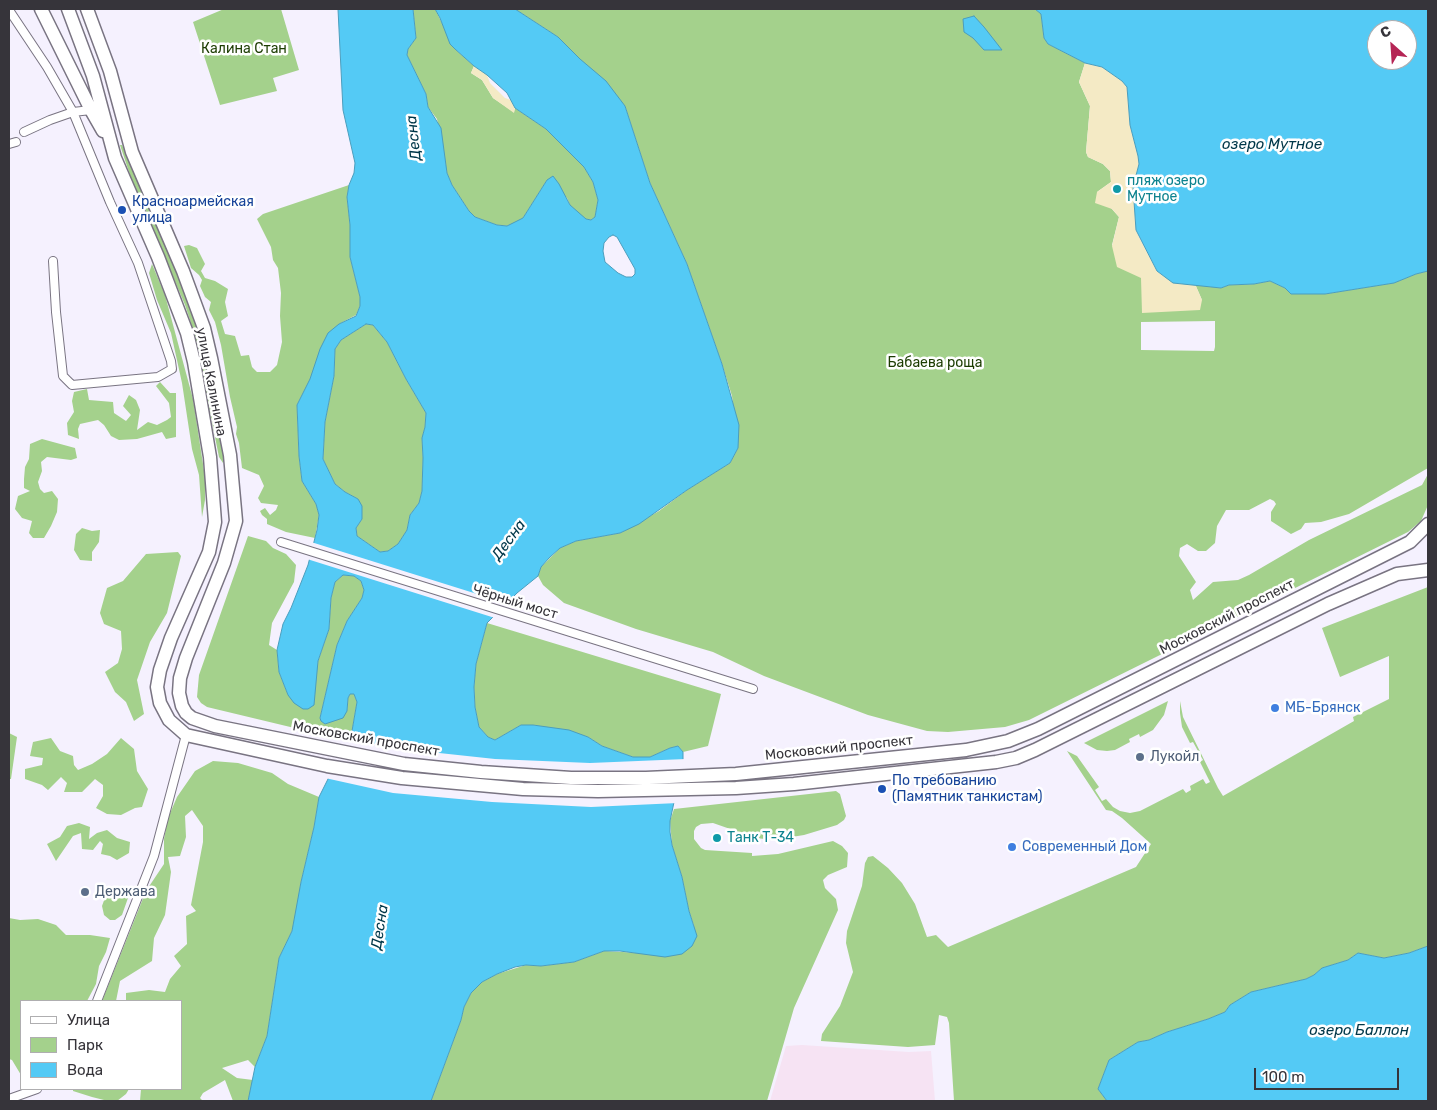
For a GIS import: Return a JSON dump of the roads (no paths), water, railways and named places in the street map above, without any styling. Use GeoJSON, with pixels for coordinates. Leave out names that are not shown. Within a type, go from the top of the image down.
{"type":"FeatureCollection","features":[{"type":"Feature","properties":{"kind":"main road"},"geometry":{"type":"LineString","coordinates":[[41,9],[91,110],[110,140]]}},
{"type":"Feature","properties":{"kind":"main road","name":"улица Калинина"},"geometry":{"type":"LineString","coordinates":[[68,9],[93,76],[119,167],[161,264],[187,333],[194,362],[210,457],[216,522],[209,552],[171,638],[160,670],[157,687],[160,703],[169,720],[186,735],[327,766],[432,782],[522,789],[598,791],[736,788],[794,784],[996,762],[1016,758],[1328,604],[1397,574],[1428,570]]}},
{"type":"Feature","properties":{"kind":"main road","name":"улица Калинина"},"geometry":{"type":"LineString","coordinates":[[87,9],[108,64],[124,127],[135,160],[183,271],[204,328],[212,358],[230,455],[236,522],[219,577],[186,658],[180,678],[179,692],[182,706],[192,718],[209,724]]}},
{"type":"Feature","properties":{"kind":"main road","name":"Московский проспект"},"geometry":{"type":"LineString","coordinates":[[209,724],[404,764],[454,770],[598,778],[736,774],[966,750],[997,744],[1022,736],[1410,542],[1428,524]]}},
{"type":"Feature","properties":{"kind":"street"},"geometry":{"type":"LineString","coordinates":[[9,10],[47,67],[73,112],[110,202],[138,263],[171,360],[172,369],[158,376],[72,385],[63,376],[56,312],[54,260]]}},
{"type":"Feature","properties":{"kind":"street"},"geometry":{"type":"LineString","coordinates":[[24,132],[73,112],[91,110]]}},
{"type":"Feature","properties":{"kind":"street","name":"Чёрный мост"},"geometry":{"type":"LineString","coordinates":[[283,543],[753,689]]}},
{"type":"Feature","properties":{"kind":"street"},"geometry":{"type":"LineString","coordinates":[[97,1000],[154,856],[186,735]]}},
{"type":"Feature","properties":{"kind":"street"},"geometry":{"type":"LineString","coordinates":[[9,1099],[34,1090]]}},
{"type":"Feature","properties":{"kind":"water","name":"Десна"},"geometry":{"type":"Polygon","coordinates":[[[338,9],[413,9],[416,38],[408,49],[407,55],[426,94],[428,107],[441,128],[447,173],[452,185],[475,217],[497,225],[507,226],[523,218],[547,180],[553,176],[570,205],[586,219],[591,220],[595,217],[598,200],[593,182],[584,167],[546,129],[515,108],[507,93],[450,44],[435,9],[515,9],[558,37],[606,81],[625,106],[650,183],[687,264],[722,364],[739,425],[738,448],[730,463],[687,490],[639,524],[620,533],[576,541],[560,548],[549,558],[541,567],[538,576],[517,593],[487,623],[476,664],[475,707],[479,727],[488,737],[495,740],[521,725],[533,725],[569,730],[588,737],[602,746],[633,757],[650,757],[678,746],[683,752],[683,760],[670,821],[670,832],[697,936],[692,946],[682,954],[665,957],[620,951],[604,951],[574,962],[515,967],[482,982],[471,993],[464,1007],[431,1101],[248,1101],[255,1067],[267,1036],[279,958],[292,931],[319,797],[352,731],[357,702],[354,694],[350,694],[347,711],[343,718],[325,724],[321,721],[320,718],[337,645],[347,621],[362,598],[364,590],[361,581],[354,576],[343,575],[335,582],[331,598],[329,629],[318,661],[314,705],[308,709],[303,709],[294,703],[288,695],[279,672],[277,650],[283,624],[308,565],[319,515],[316,504],[302,481],[297,405],[310,379],[320,349],[328,333],[339,324],[356,316],[360,306],[360,297],[350,257],[350,225],[347,197],[355,163],[343,110],[338,9]],[[613,235],[604,243],[605,262],[618,273],[626,277],[632,277],[635,274],[635,269],[617,237],[613,235]],[[366,324],[341,340],[335,349],[334,376],[325,422],[323,459],[335,484],[358,499],[362,506],[362,519],[356,528],[357,536],[380,552],[388,551],[398,544],[407,530],[410,515],[419,503],[422,491],[422,438],[426,413],[387,342],[373,325],[366,324]]]}},
{"type":"Feature","properties":{"kind":"water","name":"озеро Мутное"},"geometry":{"type":"Polygon","coordinates":[[[1035,9],[1428,9],[1428,271],[1394,283],[1325,294],[1291,294],[1285,288],[1270,281],[1229,285],[1221,288],[1173,283],[1157,271],[1136,230],[1133,187],[1139,164],[1130,125],[1127,87],[1122,81],[1102,67],[1085,63],[1048,44],[1044,38],[1041,14],[1035,9]]]}},
{"type":"Feature","properties":{"kind":"water"},"geometry":{"type":"Polygon","coordinates":[[[974,16],[1002,50],[984,50],[973,38],[964,32],[963,19],[974,16]]]}},
{"type":"Feature","properties":{"kind":"water","name":"озеро Баллон"},"geometry":{"type":"Polygon","coordinates":[[[1428,946],[1428,1101],[1107,1101],[1098,1089],[1109,1060],[1138,1042],[1149,1040],[1225,1012],[1230,1005],[1251,992],[1306,979],[1322,968],[1348,960],[1358,953],[1384,958],[1409,953],[1428,946]]]}},
{"type":"Feature","properties":{"kind":"place","name":"пляж озеро Мутное"},"geometry":{"type":"Point","coordinates":[1117,189]}},
{"type":"Feature","properties":{"kind":"place","name":"Красноармейская улица"},"geometry":{"type":"Point","coordinates":[122,210]}},
{"type":"Feature","properties":{"kind":"place","name":"МБ-Брянск"},"geometry":{"type":"Point","coordinates":[1275,708]}},
{"type":"Feature","properties":{"kind":"place","name":"Лукойл"},"geometry":{"type":"Point","coordinates":[1140,757]}},
{"type":"Feature","properties":{"kind":"place","name":"По требованию (Памятник танкистам)"},"geometry":{"type":"Point","coordinates":[882,789]}},
{"type":"Feature","properties":{"kind":"place","name":"Танк Т-34"},"geometry":{"type":"Point","coordinates":[717,838]}},
{"type":"Feature","properties":{"kind":"place","name":"Современный Дом"},"geometry":{"type":"Point","coordinates":[1012,847]}},
{"type":"Feature","properties":{"kind":"place","name":"Держава"},"geometry":{"type":"Point","coordinates":[85,892]}},
{"type":"Feature","properties":{"kind":"park label","name":"Калина Стан"},"geometry":{"type":"Point","coordinates":[244,49]}},
{"type":"Feature","properties":{"kind":"park label","name":"Бабаева роща"},"geometry":{"type":"Point","coordinates":[935,363]}}]}
